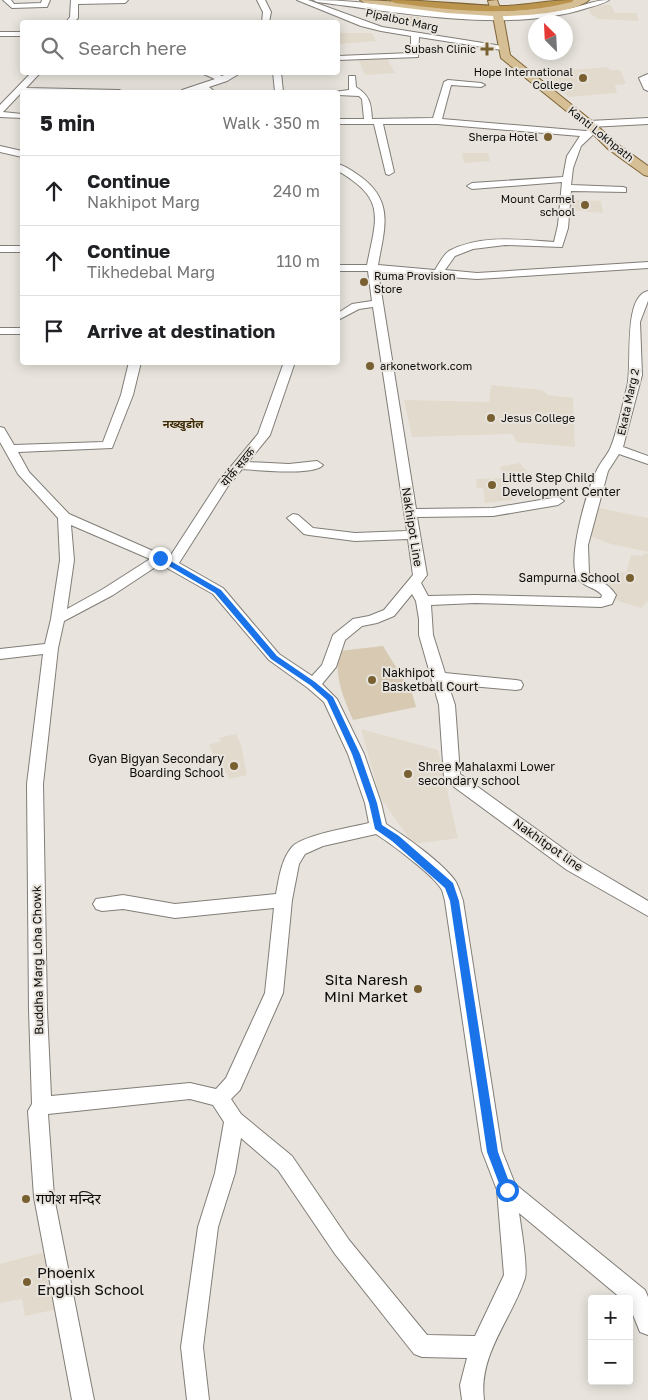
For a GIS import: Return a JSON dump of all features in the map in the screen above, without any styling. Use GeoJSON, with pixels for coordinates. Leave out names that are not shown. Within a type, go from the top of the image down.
{"type":"FeatureCollection","features":[{"type":"Feature","properties":{"kind":"highway"},"geometry":{"type":"LineString","coordinates":[[395,0],[495,8],[536,6],[568,0]]}},
{"type":"Feature","properties":{"kind":"highway"},"geometry":{"type":"LineString","coordinates":[[423,0],[495,8],[549,0]]}},
{"type":"Feature","properties":{"kind":"main road"},"geometry":{"type":"LineString","coordinates":[[365,0],[457,11],[495,8],[556,8],[584,0]]}},
{"type":"Feature","properties":{"kind":"main road"},"geometry":{"type":"LineString","coordinates":[[460,0],[495,8],[522,0]]}},
{"type":"Feature","properties":{"kind":"main road"},"geometry":{"type":"LineString","coordinates":[[495,8],[502,48]]}},
{"type":"Feature","properties":{"kind":"main road","name":"Kanti Lokhpath"},"geometry":{"type":"LineString","coordinates":[[502,48],[505,56],[590,129],[648,172]]}},
{"type":"Feature","properties":{"kind":"street"},"geometry":{"type":"LineString","coordinates":[[7,0],[12,6],[22,7],[44,5],[46,0]]}},
{"type":"Feature","properties":{"kind":"street"},"geometry":{"type":"LineString","coordinates":[[261,0],[267,12],[266,20]]}},
{"type":"Feature","properties":{"kind":"street","name":"Pipalbot Marg"},"geometry":{"type":"LineString","coordinates":[[301,0],[364,24],[415,35],[502,48]]}},
{"type":"Feature","properties":{"kind":"street"},"geometry":{"type":"LineString","coordinates":[[316,0],[428,12],[495,8],[559,12],[592,5],[605,0]]}},
{"type":"Feature","properties":{"kind":"street"},"geometry":{"type":"LineString","coordinates":[[72,20],[74,18],[75,1],[125,1]]}},
{"type":"Feature","properties":{"kind":"street"},"geometry":{"type":"LineString","coordinates":[[0,34],[20,34]]}},
{"type":"Feature","properties":{"kind":"street"},"geometry":{"type":"LineString","coordinates":[[340,58],[415,55],[415,35]]}},
{"type":"Feature","properties":{"kind":"street"},"geometry":{"type":"LineString","coordinates":[[437,122],[451,71]]}},
{"type":"Feature","properties":{"kind":"street"},"geometry":{"type":"LineString","coordinates":[[21,90],[34,75]]}},
{"type":"Feature","properties":{"kind":"street"},"geometry":{"type":"LineString","coordinates":[[212,75],[224,79]]}},
{"type":"Feature","properties":{"kind":"street"},"geometry":{"type":"LineString","coordinates":[[192,90],[232,75]]}},
{"type":"Feature","properties":{"kind":"street"},"geometry":{"type":"LineString","coordinates":[[277,75],[279,90]]}},
{"type":"Feature","properties":{"kind":"street"},"geometry":{"type":"LineString","coordinates":[[648,76],[643,78],[648,90]]}},
{"type":"Feature","properties":{"kind":"street"},"geometry":{"type":"LineString","coordinates":[[352,78],[352,88],[356,92]]}},
{"type":"Feature","properties":{"kind":"street"},"geometry":{"type":"LineString","coordinates":[[448,82],[481,85]]}},
{"type":"Feature","properties":{"kind":"street"},"geometry":{"type":"LineString","coordinates":[[202,87],[207,90]]}},
{"type":"Feature","properties":{"kind":"street"},"geometry":{"type":"LineString","coordinates":[[0,112],[20,91]]}},
{"type":"Feature","properties":{"kind":"street"},"geometry":{"type":"LineString","coordinates":[[340,93],[356,92],[362,94],[366,99],[389,172]]}},
{"type":"Feature","properties":{"kind":"street"},"geometry":{"type":"LineString","coordinates":[[0,112],[20,116]]}},
{"type":"Feature","properties":{"kind":"street"},"geometry":{"type":"LineString","coordinates":[[340,122],[437,122],[590,129],[648,120]]}},
{"type":"Feature","properties":{"kind":"street"},"geometry":{"type":"LineString","coordinates":[[438,274],[451,254],[471,246],[505,242],[558,245],[563,231],[567,184],[575,149],[590,129]]}},
{"type":"Feature","properties":{"kind":"street"},"geometry":{"type":"LineString","coordinates":[[0,149],[20,154]]}},
{"type":"Feature","properties":{"kind":"street","name":"Nakhipot Line"},"geometry":{"type":"LineString","coordinates":[[340,168],[359,179],[371,192],[380,210],[372,268],[375,276],[420,575],[414,583],[423,601],[426,635],[441,678],[447,705],[452,777]]}},
{"type":"Feature","properties":{"kind":"street"},"geometry":{"type":"LineString","coordinates":[[472,186],[567,184],[623,190]]}},
{"type":"Feature","properties":{"kind":"street"},"geometry":{"type":"LineString","coordinates":[[0,249],[20,249]]}},
{"type":"Feature","properties":{"kind":"street"},"geometry":{"type":"LineString","coordinates":[[340,268],[372,268],[477,276],[648,265]]}},
{"type":"Feature","properties":{"kind":"street","name":"Ekata Marg 2"},"geometry":{"type":"LineString","coordinates":[[648,294],[643,300],[635,322],[636,375],[616,449],[648,460]]}},
{"type":"Feature","properties":{"kind":"street"},"geometry":{"type":"LineString","coordinates":[[340,316],[356,306],[378,303]]}},
{"type":"Feature","properties":{"kind":"street"},"geometry":{"type":"LineString","coordinates":[[0,331],[20,331]]}},
{"type":"Feature","properties":{"kind":"street"},"geometry":{"type":"LineString","coordinates":[[10,449],[108,445],[127,395],[134,365]]}},
{"type":"Feature","properties":{"kind":"street","name":"योर्क सडक"},"geometry":{"type":"LineString","coordinates":[[165,561],[223,484],[264,435],[289,365]]}},
{"type":"Feature","properties":{"kind":"street"},"geometry":{"type":"LineString","coordinates":[[0,431],[24,474],[64,517],[165,561],[218,591],[274,657],[313,684],[330,699],[356,754],[373,803],[378,827]]}},
{"type":"Feature","properties":{"kind":"street"},"geometry":{"type":"LineString","coordinates":[[423,601],[475,598],[601,603],[607,601],[609,595],[602,586],[584,578],[580,557],[581,545],[602,471],[616,449]]}},
{"type":"Feature","properties":{"kind":"street"},"geometry":{"type":"LineString","coordinates":[[240,465],[289,468],[316,465]]}},
{"type":"Feature","properties":{"kind":"street"},"geometry":{"type":"LineString","coordinates":[[410,513],[493,512],[558,500]]}},
{"type":"Feature","properties":{"kind":"street","name":"Buddha Marg Loha Chowk"},"geometry":{"type":"LineString","coordinates":[[64,517],[67,560],[58,619],[51,648],[34,784],[38,1010],[42,1106],[38,1111],[44,1197],[83,1400]]}},
{"type":"Feature","properties":{"kind":"street"},"geometry":{"type":"LineString","coordinates":[[293,518],[309,531],[356,537],[414,535]]}},
{"type":"Feature","properties":{"kind":"street"},"geometry":{"type":"LineString","coordinates":[[58,619],[165,561]]}},
{"type":"Feature","properties":{"kind":"street"},"geometry":{"type":"LineString","coordinates":[[313,684],[329,666],[338,638],[358,622],[372,620],[389,613],[414,583]]}},
{"type":"Feature","properties":{"kind":"street"},"geometry":{"type":"LineString","coordinates":[[0,654],[51,648]]}},
{"type":"Feature","properties":{"kind":"street"},"geometry":{"type":"LineString","coordinates":[[441,678],[516,685]]}},
{"type":"Feature","properties":{"kind":"street","name":"Nakhitpot line"},"geometry":{"type":"LineString","coordinates":[[452,777],[573,865],[648,908]]}},
{"type":"Feature","properties":{"kind":"street"},"geometry":{"type":"LineString","coordinates":[[220,1098],[233,1084],[274,993],[283,900],[291,864],[299,850],[319,841],[378,827],[396,838],[449,886],[454,901],[492,1152],[507,1190],[514,1276],[481,1347],[471,1385],[473,1400]]}},
{"type":"Feature","properties":{"kind":"street"},"geometry":{"type":"LineString","coordinates":[[102,904],[123,902],[175,911],[283,900]]}},
{"type":"Feature","properties":{"kind":"street"},"geometry":{"type":"LineString","coordinates":[[42,1106],[190,1091],[220,1098],[234,1120],[285,1163],[342,1247],[422,1346],[481,1347]]}},
{"type":"Feature","properties":{"kind":"street"},"geometry":{"type":"LineString","coordinates":[[198,1400],[192,1347],[208,1227],[225,1173],[234,1120]]}},
{"type":"Feature","properties":{"kind":"street"},"geometry":{"type":"LineString","coordinates":[[507,1190],[637,1297],[648,1324]]}},
{"type":"Feature","properties":{"kind":"shaded area"},"geometry":{"type":"Polygon","coordinates":[[[611,5],[615,13],[636,13],[639,21],[598,19],[590,13],[589,8],[611,5]]]}},
{"type":"Feature","properties":{"kind":"shaded area"},"geometry":{"type":"Polygon","coordinates":[[[381,16],[418,17],[424,20],[417,24],[379,19],[381,16]]]}},
{"type":"Feature","properties":{"kind":"shaded area"},"geometry":{"type":"Polygon","coordinates":[[[372,33],[376,41],[340,44],[340,34],[372,33]]]}},
{"type":"Feature","properties":{"kind":"shaded area"},"geometry":{"type":"Polygon","coordinates":[[[386,57],[395,73],[365,75],[358,59],[386,57]]]}},
{"type":"Feature","properties":{"kind":"shaded area","name":"Hope International College"},"geometry":{"type":"Polygon","coordinates":[[[606,67],[611,70],[620,70],[626,84],[615,85],[617,93],[569,97],[536,73],[606,67]]]}},
{"type":"Feature","properties":{"kind":"shaded area"},"geometry":{"type":"Polygon","coordinates":[[[462,153],[488,153],[490,161],[464,163],[462,153]]]}},
{"type":"Feature","properties":{"kind":"shaded area","name":"Mount Carmel school"},"geometry":{"type":"Polygon","coordinates":[[[568,199],[601,201],[603,213],[568,210],[568,199]]]}},
{"type":"Feature","properties":{"kind":"shaded area","name":"Jesus College"},"geometry":{"type":"Polygon","coordinates":[[[491,385],[542,390],[548,395],[573,398],[575,447],[516,442],[513,434],[412,437],[404,400],[489,402],[491,385]]]}},
{"type":"Feature","properties":{"kind":"shaded area","name":"Little Step Child Development Center"},"geometry":{"type":"Polygon","coordinates":[[[520,463],[532,478],[507,482],[513,500],[485,503],[483,488],[477,488],[476,479],[507,478],[499,467],[520,463]]]}},
{"type":"Feature","properties":{"kind":"shaded area"},"geometry":{"type":"Polygon","coordinates":[[[599,508],[648,518],[648,552],[611,544],[590,536],[599,508]]]}},
{"type":"Feature","properties":{"kind":"shaded area","name":"Sampurna School"},"geometry":{"type":"Polygon","coordinates":[[[645,553],[648,554],[648,601],[641,608],[618,601],[611,591],[608,582],[616,570],[626,573],[631,555],[642,556],[645,553]]]}},
{"type":"Feature","properties":{"kind":"shaded area","name":"Nakhipot Basketball Court"},"geometry":{"type":"Polygon","coordinates":[[[383,646],[412,693],[416,707],[353,720],[343,695],[339,678],[339,651],[383,646]]]}},
{"type":"Feature","properties":{"kind":"shaded area","name":"Shree Mahalaxmi Lower secondary school"},"geometry":{"type":"Polygon","coordinates":[[[361,729],[438,750],[458,838],[413,844],[380,797],[361,729]]]}},
{"type":"Feature","properties":{"kind":"shaded area","name":"Gyan Bigyan Secondary Boarding School"},"geometry":{"type":"Polygon","coordinates":[[[236,734],[241,745],[247,775],[229,779],[218,756],[214,756],[209,745],[221,741],[219,738],[236,734]]]}},
{"type":"Feature","properties":{"kind":"shaded area","name":"Phoenix English School"},"geometry":{"type":"Polygon","coordinates":[[[49,1251],[58,1309],[25,1316],[22,1299],[0,1303],[0,1264],[49,1251]]]}},
{"type":"Feature","properties":{"kind":"place","name":"Subash Clinic"},"geometry":{"type":"Point","coordinates":[487,49]}},
{"type":"Feature","properties":{"kind":"place","name":"Hope International College"},"geometry":{"type":"Point","coordinates":[583,78]}},
{"type":"Feature","properties":{"kind":"place","name":"Sherpa Hotel"},"geometry":{"type":"Point","coordinates":[548,137]}},
{"type":"Feature","properties":{"kind":"place","name":"Mount Carmel school"},"geometry":{"type":"Point","coordinates":[585,205]}},
{"type":"Feature","properties":{"kind":"place","name":"Ruma Provision Store"},"geometry":{"type":"Point","coordinates":[364,282]}},
{"type":"Feature","properties":{"kind":"place","name":"arkonetwork.com"},"geometry":{"type":"Point","coordinates":[370,366]}},
{"type":"Feature","properties":{"kind":"place","name":"Jesus College"},"geometry":{"type":"Point","coordinates":[491,418]}},
{"type":"Feature","properties":{"kind":"place","name":"Little Step Child Development Center"},"geometry":{"type":"Point","coordinates":[492,485]}},
{"type":"Feature","properties":{"kind":"place","name":"Sampurna School"},"geometry":{"type":"Point","coordinates":[630,578]}},
{"type":"Feature","properties":{"kind":"place","name":"Nakhipot Basketball Court"},"geometry":{"type":"Point","coordinates":[372,680]}},
{"type":"Feature","properties":{"kind":"place","name":"Gyan Bigyan Secondary Boarding School"},"geometry":{"type":"Point","coordinates":[234,766]}},
{"type":"Feature","properties":{"kind":"place","name":"Shree Mahalaxmi Lower secondary school"},"geometry":{"type":"Point","coordinates":[408,774]}},
{"type":"Feature","properties":{"kind":"place","name":"Sita Naresh Mini Market"},"geometry":{"type":"Point","coordinates":[418,989]}},
{"type":"Feature","properties":{"kind":"place","name":"गणेश मन्दिर"},"geometry":{"type":"Point","coordinates":[26,1199]}},
{"type":"Feature","properties":{"kind":"place","name":"Phoenix English School"},"geometry":{"type":"Point","coordinates":[27,1282]}},
{"type":"Feature","properties":{"kind":"district","name":"नख्खुडोल"},"geometry":{"type":"Point","coordinates":[183,424]}},
{"type":"Feature","properties":{"kind":"route"},"geometry":{"type":"LineString","coordinates":[[160,558],[218,591],[274,657],[313,684],[330,699],[356,754],[373,803],[378,827],[396,838],[449,886],[454,901],[492,1152],[507,1190]]}}]}
